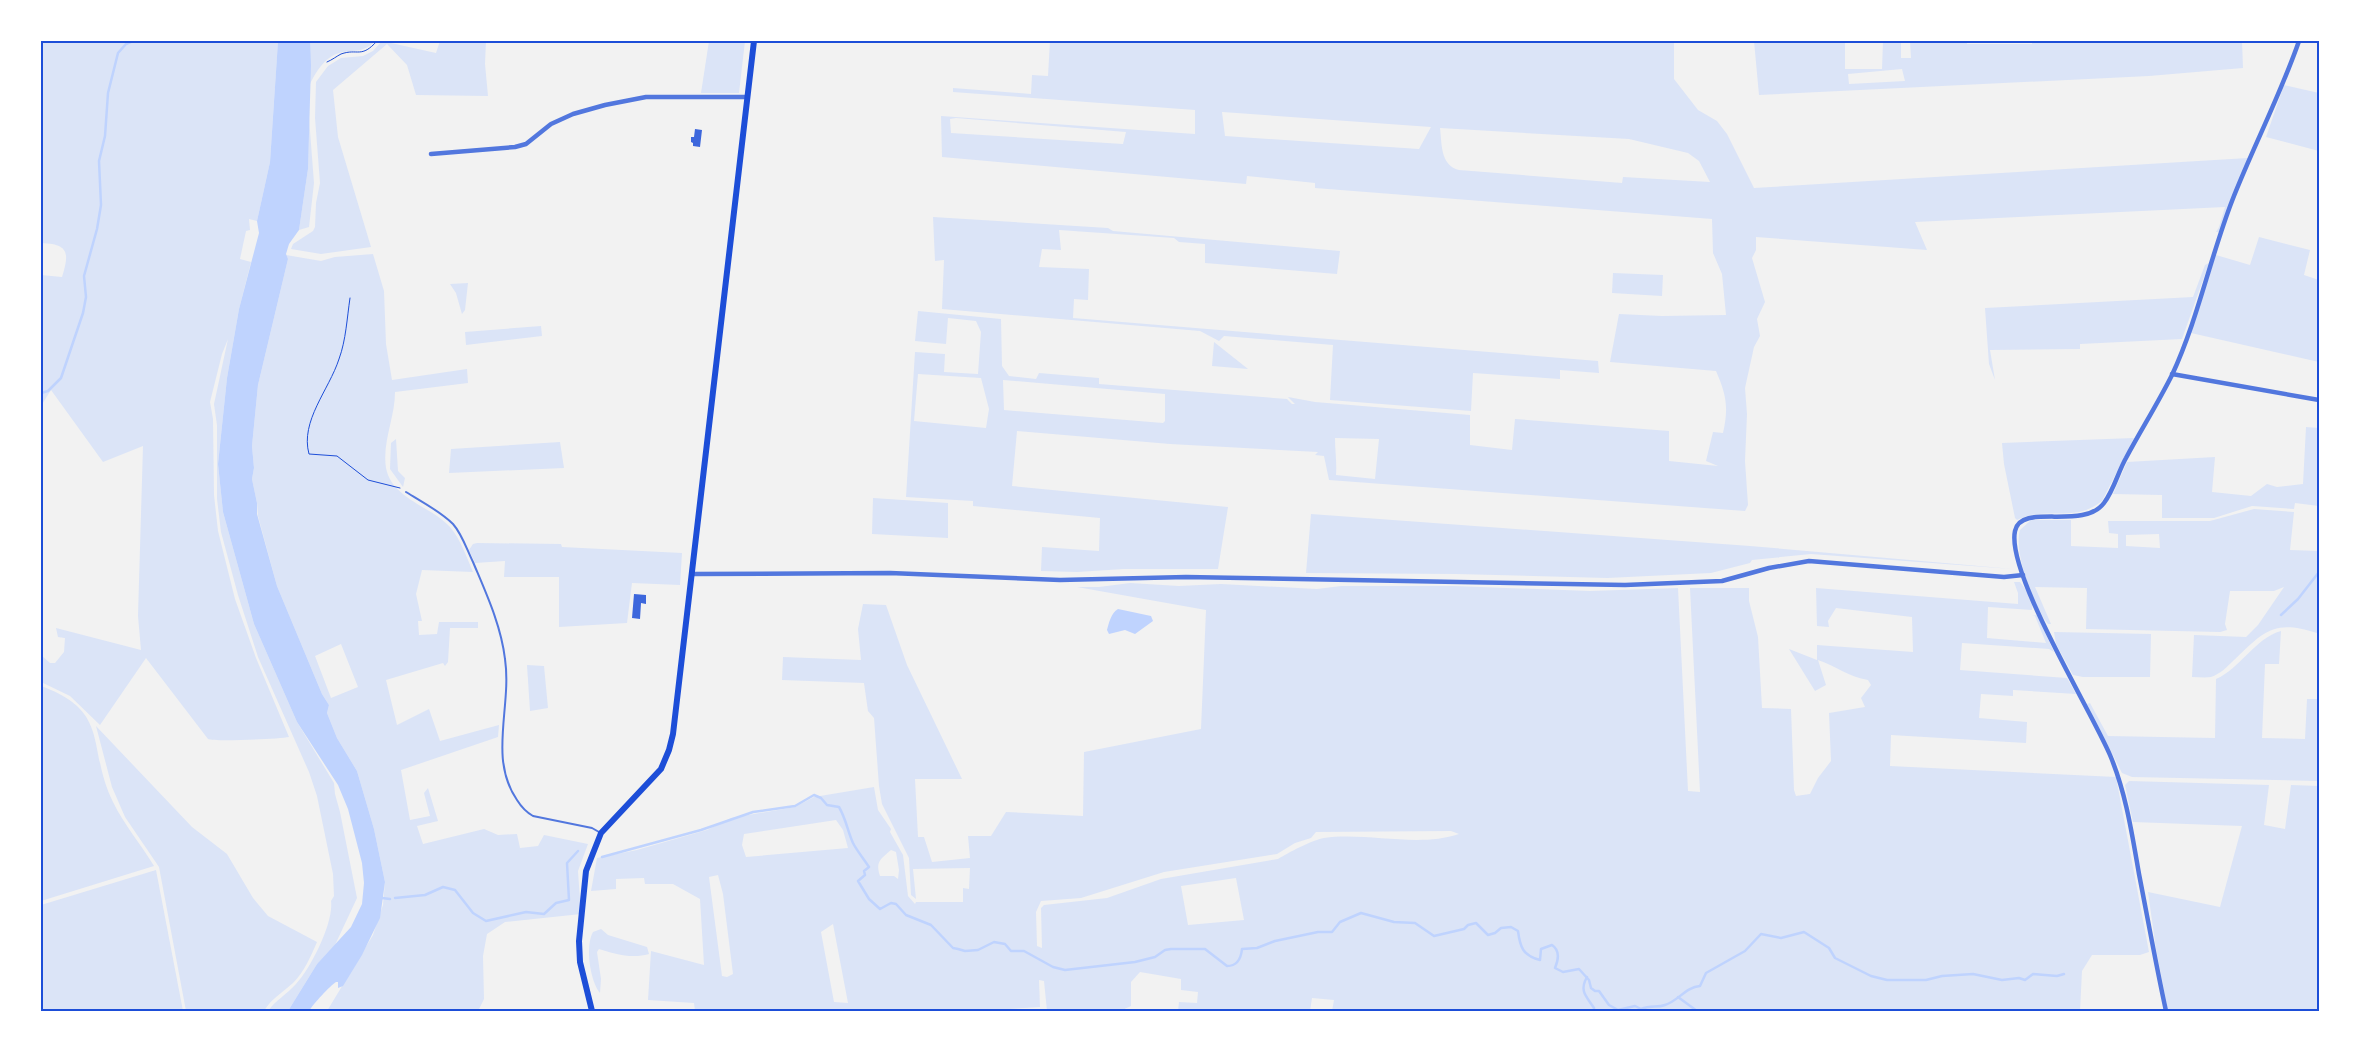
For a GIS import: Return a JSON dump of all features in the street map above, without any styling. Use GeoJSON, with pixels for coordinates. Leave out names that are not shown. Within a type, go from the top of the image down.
{"type":"FeatureCollection","features":[{"type":"Feature","properties":{"kind":"main road"},"geometry":{"type":"LineString","coordinates":[[592,1011],[580,962],[579,941],[585,877],[590,858],[601,834],[662,769],[670,750],[693,574],[754,41]]}},
{"type":"Feature","properties":{"kind":"street"},"geometry":{"type":"LineString","coordinates":[[2166,1011],[2120,780],[2110,753],[2071,679],[2023,575],[2014,537],[2017,525],[2028,518],[2084,516],[2101,506],[2172,374],[2232,200],[2299,41]]}},
{"type":"Feature","properties":{"kind":"street"},"geometry":{"type":"LineString","coordinates":[[430,154],[516,147],[526,144],[551,124],[573,114],[646,96],[747,97]]}},
{"type":"Feature","properties":{"kind":"street"},"geometry":{"type":"LineString","coordinates":[[2172,374],[2319,400]]}},
{"type":"Feature","properties":{"kind":"street"},"geometry":{"type":"LineString","coordinates":[[693,574],[890,573],[1060,580],[1186,577],[1618,585],[1722,581],[1769,568],[1809,562],[2004,577],[2023,575]]}},
{"type":"Feature","properties":{"kind":"lane"},"geometry":{"type":"LineString","coordinates":[[406,492],[439,512],[454,526],[465,544],[490,602],[500,632],[505,660],[506,696],[502,736],[504,771],[509,789],[526,812],[534,816],[592,828],[601,834]]}},
{"type":"Feature","properties":{"kind":"path"},"geometry":{"type":"LineString","coordinates":[[327,62],[342,54],[364,52],[377,41]]}},
{"type":"Feature","properties":{"kind":"path"},"geometry":{"type":"LineString","coordinates":[[350,298],[339,359],[309,426],[306,441],[309,454],[338,456],[368,480],[400,488]]}},
{"type":"Feature","properties":{"kind":"shaded area"},"geometry":{"type":"Polygon","coordinates":[[[44,41],[278,41],[270,162],[257,221],[249,219],[250,230],[246,231],[240,259],[251,262],[239,309],[227,378],[218,464],[223,512],[254,624],[297,722],[334,783],[357,898],[335,945],[317,964],[288,1011],[268,1011],[302,977],[320,944],[329,921],[331,901],[334,896],[333,874],[317,796],[309,772],[258,657],[238,595],[221,532],[217,499],[217,425],[214,404],[228,339],[222,354],[210,402],[213,419],[214,495],[218,531],[235,599],[256,658],[289,737],[234,740],[208,739],[146,658],[100,725],[70,696],[41,682],[41,655],[50,663],[55,663],[64,652],[65,638],[58,637],[56,628],[141,650],[138,616],[143,446],[103,462],[51,390],[41,406],[41,275],[62,277],[66,262],[65,252],[62,248],[58,245],[41,243],[41,43],[44,41]]]}},
{"type":"Feature","properties":{"kind":"shaded area"},"geometry":{"type":"Polygon","coordinates":[[[310,41],[375,41],[364,49],[343,52],[332,56],[319,69],[310,84],[310,41]]]}},
{"type":"Feature","properties":{"kind":"shaded area"},"geometry":{"type":"Polygon","coordinates":[[[382,41],[436,53],[440,41],[486,41],[485,64],[488,96],[416,95],[407,65],[387,44],[333,90],[338,137],[371,247],[321,254],[291,249],[293,244],[313,231],[315,227],[316,203],[320,183],[315,118],[316,82],[328,66],[341,58],[363,56],[373,51],[382,41]]]}},
{"type":"Feature","properties":{"kind":"shaded area"},"geometry":{"type":"Polygon","coordinates":[[[709,41],[745,41],[739,93],[701,93],[709,41]]]}},
{"type":"Feature","properties":{"kind":"shaded area"},"geometry":{"type":"Polygon","coordinates":[[[1050,41],[1674,41],[1674,79],[1698,110],[1717,121],[1727,134],[1754,188],[2248,158],[2219,232],[2216,232],[2225,207],[1915,222],[1927,250],[1756,237],[1756,250],[1752,258],[1765,302],[1757,319],[1760,336],[1754,347],[1745,388],[1747,414],[1745,461],[1748,505],[1745,511],[1329,480],[1324,456],[1315,455],[1318,452],[1170,444],[1017,431],[1012,486],[1228,507],[1218,569],[1041,571],[1042,547],[1099,551],[1100,518],[973,506],[973,501],[906,497],[915,352],[945,354],[944,372],[978,374],[981,332],[976,321],[948,318],[946,344],[915,341],[918,311],[1001,319],[1002,366],[1009,376],[1036,379],[1039,373],[1099,378],[1099,384],[1287,399],[1292,404],[1295,404],[1288,397],[1315,402],[1470,415],[1470,445],[1512,450],[1515,419],[1669,431],[1669,461],[1718,466],[1706,461],[1713,432],[1723,433],[1726,416],[1724,394],[1716,371],[1610,362],[1619,314],[1662,316],[1726,315],[1722,274],[1713,253],[1712,219],[1315,188],[1315,183],[1247,176],[1246,184],[942,157],[941,116],[1195,134],[1195,110],[953,92],[953,88],[1031,94],[1032,75],[1048,76],[1050,41]],[[1222,112],[1225,136],[1419,149],[1431,127],[1222,112]],[[956,118],[950,119],[951,133],[1123,144],[1126,132],[956,118]],[[1440,128],[1443,153],[1448,164],[1459,170],[1622,183],[1623,177],[1710,182],[1699,161],[1688,153],[1629,139],[1440,128]],[[918,374],[914,421],[986,428],[989,409],[981,378],[918,374]],[[1003,380],[1004,410],[1163,423],[1165,421],[1165,394],[1003,380]],[[1335,438],[1336,475],[1375,479],[1379,439],[1335,438]]]}},
{"type":"Feature","properties":{"kind":"shaded area"},"geometry":{"type":"Polygon","coordinates":[[[1754,41],[1845,41],[1845,69],[1882,69],[1883,41],[1901,41],[1901,58],[1911,58],[1910,41],[1967,41],[1967,44],[2032,44],[2032,41],[2242,41],[2243,68],[2149,76],[1759,95],[1754,41]],[[1902,69],[1848,74],[1849,84],[1905,81],[1902,69]]]}},
{"type":"Feature","properties":{"kind":"shaded area"},"geometry":{"type":"Polygon","coordinates":[[[2284,85],[2319,93],[2319,151],[2266,137],[2284,85]]]}},
{"type":"Feature","properties":{"kind":"shaded area"},"geometry":{"type":"Polygon","coordinates":[[[309,118],[314,183],[309,227],[299,230],[308,169],[309,118]]]}},
{"type":"Feature","properties":{"kind":"shaded area"},"geometry":{"type":"Polygon","coordinates":[[[933,217],[1108,228],[1113,231],[1340,251],[1337,274],[1205,263],[1205,244],[1179,242],[1174,238],[1059,230],[1061,250],[1042,249],[1039,267],[1089,269],[1088,300],[1074,299],[1073,318],[1598,361],[1599,373],[1560,370],[1560,379],[1473,373],[1471,411],[1330,400],[1333,345],[1224,336],[1219,341],[1200,331],[942,309],[944,260],[935,261],[933,217]]]}},
{"type":"Feature","properties":{"kind":"shaded area"},"geometry":{"type":"Polygon","coordinates":[[[2259,237],[2310,250],[2304,275],[2319,280],[2319,362],[2191,333],[2216,255],[2250,265],[2259,237]]]}},
{"type":"Feature","properties":{"kind":"shaded area"},"geometry":{"type":"Polygon","coordinates":[[[373,254],[384,291],[386,344],[392,380],[467,369],[468,383],[395,392],[385,458],[390,479],[396,487],[404,495],[433,513],[454,532],[473,572],[422,570],[416,594],[422,621],[418,621],[419,635],[437,634],[439,622],[478,622],[478,628],[450,628],[448,662],[445,666],[443,663],[386,680],[397,725],[429,709],[440,741],[499,725],[498,737],[401,770],[410,820],[430,816],[424,793],[428,788],[438,821],[417,826],[423,844],[484,829],[498,835],[517,834],[520,848],[538,846],[544,835],[588,844],[578,871],[581,914],[505,922],[487,934],[483,956],[484,999],[478,1011],[327,1011],[373,935],[383,905],[385,882],[374,829],[357,771],[337,738],[327,713],[329,705],[322,694],[277,586],[258,516],[252,479],[254,468],[252,446],[258,385],[288,259],[286,255],[321,261],[335,257],[373,254]],[[341,644],[315,656],[331,698],[358,687],[341,644]]]}},
{"type":"Feature","properties":{"kind":"shaded area"},"geometry":{"type":"Polygon","coordinates":[[[2209,263],[2182,339],[2080,344],[2080,349],[1990,350],[1995,380],[1989,364],[1985,308],[2193,297],[2205,265],[2209,263]]]}},
{"type":"Feature","properties":{"kind":"shaded area"},"geometry":{"type":"Polygon","coordinates":[[[1613,273],[1663,275],[1662,296],[1612,293],[1613,273]]]}},
{"type":"Feature","properties":{"kind":"shaded area"},"geometry":{"type":"Polygon","coordinates":[[[468,283],[465,310],[462,314],[456,293],[450,284],[468,283]]]}},
{"type":"Feature","properties":{"kind":"shaded area"},"geometry":{"type":"Polygon","coordinates":[[[541,326],[542,336],[466,345],[465,332],[541,326]]]}},
{"type":"Feature","properties":{"kind":"shaded area"},"geometry":{"type":"Polygon","coordinates":[[[1214,342],[1248,369],[1212,366],[1214,342]]]}},
{"type":"Feature","properties":{"kind":"shaded area"},"geometry":{"type":"Polygon","coordinates":[[[2306,427],[2319,428],[2319,506],[2295,503],[2294,509],[2252,506],[2214,518],[2162,518],[2162,495],[2113,494],[2127,462],[2215,457],[2212,492],[2251,496],[2267,484],[2277,487],[2303,484],[2306,427]]]}},
{"type":"Feature","properties":{"kind":"shaded area"},"geometry":{"type":"Polygon","coordinates":[[[2134,438],[2102,501],[2080,512],[2039,514],[2017,520],[2015,518],[2004,464],[2002,443],[2134,438]]]}},
{"type":"Feature","properties":{"kind":"shaded area"},"geometry":{"type":"Polygon","coordinates":[[[396,439],[398,471],[405,478],[403,487],[390,469],[391,443],[396,439]]]}},
{"type":"Feature","properties":{"kind":"shaded area"},"geometry":{"type":"Polygon","coordinates":[[[560,442],[564,468],[449,473],[451,449],[560,442]]]}},
{"type":"Feature","properties":{"kind":"shaded area"},"geometry":{"type":"Polygon","coordinates":[[[873,498],[948,503],[948,538],[872,534],[873,498]]]}},
{"type":"Feature","properties":{"kind":"shaded area"},"geometry":{"type":"Polygon","coordinates":[[[2254,509],[2294,512],[2290,550],[2319,551],[2319,625],[2317,633],[2290,627],[2270,630],[2253,642],[2217,674],[2211,677],[2192,677],[2194,635],[2246,637],[2258,625],[2284,587],[2274,591],[2230,591],[2225,624],[2227,630],[2220,632],[2086,629],[2087,588],[2035,587],[2051,624],[2048,624],[2031,593],[2019,552],[2020,530],[2031,520],[2071,520],[2071,546],[2118,548],[2118,534],[2109,533],[2108,521],[2210,521],[2254,509]],[[2159,534],[2126,535],[2126,546],[2160,548],[2159,534]]]}},
{"type":"Feature","properties":{"kind":"shaded area"},"geometry":{"type":"Polygon","coordinates":[[[1311,514],[1750,546],[2013,569],[1811,554],[1752,560],[1750,563],[1711,573],[1607,578],[1306,573],[1311,514]]]}},
{"type":"Feature","properties":{"kind":"shaded area"},"geometry":{"type":"Polygon","coordinates":[[[473,544],[561,544],[562,547],[682,553],[680,585],[632,583],[627,623],[559,627],[559,577],[504,577],[505,561],[475,563],[469,550],[473,544]]]}},
{"type":"Feature","properties":{"kind":"shaded area"},"geometry":{"type":"Polygon","coordinates":[[[2014,582],[2020,582],[2027,591],[2031,598],[2032,610],[1988,607],[1987,638],[2046,643],[2035,616],[2032,616],[2037,615],[2054,652],[2049,649],[1962,643],[1960,670],[2067,678],[2076,694],[2013,690],[2013,696],[1981,694],[1979,718],[2027,722],[2026,743],[1891,735],[1890,766],[2116,777],[2149,952],[2140,955],[2092,955],[2082,971],[2080,1011],[1332,1011],[1334,1000],[1312,998],[1310,1011],[1178,1011],[1179,1002],[1197,1003],[1198,992],[1181,990],[1181,979],[1140,972],[1131,982],[1131,1006],[1120,1011],[1047,1011],[1044,981],[1039,980],[1040,1007],[980,1011],[695,1011],[694,1003],[648,1000],[651,951],[704,965],[700,899],[673,884],[645,884],[644,878],[616,879],[616,889],[591,891],[597,858],[637,850],[707,830],[731,818],[795,807],[814,797],[874,787],[878,810],[891,829],[890,832],[903,855],[908,896],[915,904],[916,902],[963,902],[963,888],[969,889],[970,868],[913,869],[916,899],[911,895],[909,858],[882,804],[874,718],[868,711],[864,683],[782,680],[783,657],[861,660],[858,629],[863,604],[886,605],[907,665],[962,779],[915,779],[918,837],[924,837],[932,862],[970,858],[968,836],[991,836],[1006,812],[1083,816],[1084,752],[1201,729],[1206,610],[1077,587],[1099,587],[1130,583],[1179,586],[1221,584],[1317,589],[1341,586],[1454,586],[1590,591],[1678,588],[1688,791],[1700,792],[1690,588],[1749,588],[1749,601],[1758,637],[1762,708],[1791,709],[1794,790],[1796,796],[1810,794],[1818,778],[1831,761],[1829,713],[1865,707],[1861,698],[1871,685],[1868,680],[1818,660],[1826,685],[1815,691],[1789,649],[1817,660],[1817,645],[1913,652],[1912,617],[1836,608],[1828,621],[1829,627],[1817,626],[1816,588],[2018,604],[2018,593],[2014,582]],[[836,820],[744,834],[742,845],[746,857],[848,848],[843,830],[836,820]],[[1451,831],[1316,832],[1311,838],[1295,843],[1277,854],[1164,872],[1081,898],[1041,901],[1036,912],[1037,946],[1042,948],[1041,908],[1044,905],[1107,898],[1161,879],[1278,859],[1307,844],[1324,838],[1357,837],[1427,840],[1459,834],[1451,831]],[[891,850],[884,856],[878,867],[880,876],[894,876],[898,879],[899,870],[896,852],[891,850]],[[718,875],[709,877],[722,976],[727,977],[733,974],[723,894],[718,875]],[[1236,878],[1181,886],[1188,925],[1244,920],[1236,878]],[[833,924],[821,932],[834,1002],[848,1003],[833,924]]]}},
{"type":"Feature","properties":{"kind":"shaded area"},"geometry":{"type":"Polygon","coordinates":[[[2281,631],[2279,664],[2265,664],[2262,738],[2305,739],[2307,699],[2319,699],[2319,781],[2132,777],[2122,773],[2087,704],[2090,703],[2108,736],[2215,738],[2216,679],[2233,668],[2263,640],[2281,631]]]}},
{"type":"Feature","properties":{"kind":"shaded area"},"geometry":{"type":"Polygon","coordinates":[[[2054,632],[2151,634],[2150,677],[2083,677],[2073,675],[2056,644],[2054,632]]]}},
{"type":"Feature","properties":{"kind":"shaded area"},"geometry":{"type":"Polygon","coordinates":[[[527,665],[544,666],[548,708],[530,711],[527,665]]]}},
{"type":"Feature","properties":{"kind":"shaded area"},"geometry":{"type":"Polygon","coordinates":[[[41,686],[63,696],[78,707],[88,720],[94,733],[100,764],[113,802],[122,819],[154,866],[41,901],[41,686]]]}},
{"type":"Feature","properties":{"kind":"shaded area"},"geometry":{"type":"Polygon","coordinates":[[[96,726],[192,827],[227,854],[253,898],[268,916],[317,942],[301,974],[264,1011],[186,1011],[159,867],[125,817],[112,787],[96,726]]]}},
{"type":"Feature","properties":{"kind":"shaded area"},"geometry":{"type":"Polygon","coordinates":[[[2129,781],[2269,785],[2264,825],[2285,829],[2291,785],[2319,786],[2319,1011],[2168,1011],[2156,949],[2148,892],[2220,907],[2242,826],[2133,822],[2125,785],[2129,781]]]}},
{"type":"Feature","properties":{"kind":"shaded area"},"geometry":{"type":"Polygon","coordinates":[[[156,870],[183,1011],[41,1011],[41,905],[156,870]]]}},
{"type":"Feature","properties":{"kind":"shaded area"},"geometry":{"type":"Polygon","coordinates":[[[601,929],[608,935],[647,947],[649,954],[630,956],[599,949],[597,952],[601,979],[600,993],[596,988],[591,972],[589,946],[593,932],[601,929]]]}},
{"type":"Feature","properties":{"kind":"water"},"geometry":{"type":"Polygon","coordinates":[[[278,41],[310,41],[308,169],[299,230],[289,244],[286,254],[288,259],[258,385],[252,446],[254,468],[252,479],[257,503],[257,514],[277,586],[322,694],[329,705],[327,713],[337,738],[357,771],[374,829],[385,882],[380,918],[362,955],[343,986],[338,988],[338,982],[336,982],[309,1011],[288,1011],[317,964],[351,927],[362,904],[364,883],[362,863],[348,809],[338,785],[297,722],[254,624],[223,512],[218,464],[227,378],[239,309],[259,233],[257,221],[270,162],[278,41]]]}},
{"type":"Feature","properties":{"kind":"water"},"geometry":{"type":"Polygon","coordinates":[[[1118,609],[1151,616],[1153,621],[1135,634],[1125,630],[1109,634],[1107,630],[1110,621],[1118,609]]]}},
{"type":"Feature","properties":{"kind":"building"},"geometry":{"type":"Polygon","coordinates":[[[695,129],[702,130],[700,147],[693,146],[691,142],[695,129]]]}},
{"type":"Feature","properties":{"kind":"building"},"geometry":{"type":"Polygon","coordinates":[[[634,594],[646,595],[646,604],[641,603],[640,619],[632,618],[634,594]]]}},
{"type":"Feature","properties":{"kind":"waterway"},"geometry":{"type":"LineString","coordinates":[[41,393],[48,391],[61,378],[83,313],[86,297],[84,276],[97,229],[101,205],[99,161],[105,136],[108,93],[118,53],[126,44],[133,41]]}},
{"type":"Feature","properties":{"kind":"waterway"},"geometry":{"type":"LineString","coordinates":[[2281,615],[2298,599],[2319,572]]}},
{"type":"Feature","properties":{"kind":"waterway"},"geometry":{"type":"LineString","coordinates":[[602,857],[701,830],[753,812],[795,806],[814,795],[821,798],[827,805],[839,807],[853,843],[869,867],[864,871],[865,875],[858,881],[869,899],[880,909],[891,903],[896,904],[906,915],[931,925],[953,948],[965,951],[978,950],[994,942],[1005,944],[1011,951],[1024,951],[1053,967],[1065,970],[1135,962],[1155,957],[1165,950],[1171,949],[1205,949],[1227,966],[1230,966],[1238,961],[1242,949],[1257,948],[1275,941],[1318,932],[1332,932],[1340,922],[1361,913],[1394,922],[1415,923],[1434,936],[1464,929],[1468,925],[1476,923],[1488,935],[1495,933],[1501,928],[1511,927],[1518,931],[1521,946],[1526,953],[1540,960],[1541,949],[1552,945],[1558,953],[1555,968],[1563,972],[1579,969],[1589,980],[1591,988],[1599,991],[1609,1005],[1618,1010],[1635,1006],[1641,1009],[1670,1003],[1690,989],[1700,986],[1706,973],[1745,951],[1761,934],[1781,938],[1804,932],[1829,948],[1835,958],[1871,976],[1887,980],[1926,980],[1942,976],[1973,974],[2002,980],[2019,978],[2025,980],[2033,974],[2057,976],[2064,974]]}},
{"type":"Feature","properties":{"kind":"waterway"},"geometry":{"type":"LineString","coordinates":[[395,898],[425,895],[443,887],[455,890],[473,913],[486,921],[526,912],[544,914],[556,903],[569,900],[567,863],[578,851]]}},
{"type":"Feature","properties":{"kind":"waterway"},"geometry":{"type":"LineString","coordinates":[[382,898],[390,899]]}},
{"type":"Feature","properties":{"kind":"waterway"},"geometry":{"type":"LineString","coordinates":[[1587,977],[1584,990],[1594,1011]]}},
{"type":"Feature","properties":{"kind":"waterway"},"geometry":{"type":"LineString","coordinates":[[1678,997],[1697,1011]]}}]}
